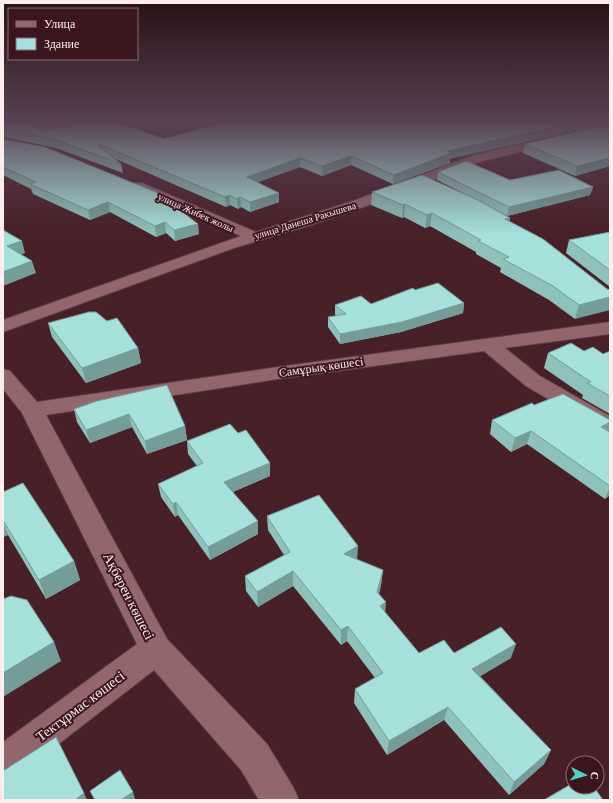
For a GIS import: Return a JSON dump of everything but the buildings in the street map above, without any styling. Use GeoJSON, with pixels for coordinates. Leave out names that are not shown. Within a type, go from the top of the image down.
{"type":"FeatureCollection","features":[{"type":"Feature","properties":{"kind":"street","name":"улица Данеша Ракышева"},"geometry":{"type":"LineString","coordinates":[[3,326],[254,236],[306,222],[477,158]]}},
{"type":"Feature","properties":{"kind":"street","name":"улица Жибек жолы"},"geometry":{"type":"LineString","coordinates":[[122,179],[254,236]]}},
{"type":"Feature","properties":{"kind":"street"},"geometry":{"type":"LineString","coordinates":[[422,180],[444,190]]}},
{"type":"Feature","properties":{"kind":"street","name":"Самұрық көшесі"},"geometry":{"type":"LineString","coordinates":[[32,410],[278,373],[610,328]]}},
{"type":"Feature","properties":{"kind":"street"},"geometry":{"type":"LineString","coordinates":[[488,344],[533,382],[610,426]]}},
{"type":"Feature","properties":{"kind":"street","name":"Ақберен көшесі"},"geometry":{"type":"LineString","coordinates":[[3,376],[32,410],[156,649],[196,695],[254,757],[280,800]]}},
{"type":"Feature","properties":{"kind":"street","name":"Тектұрмас көшесі"},"geometry":{"type":"LineString","coordinates":[[3,764],[156,649]]}}]}
